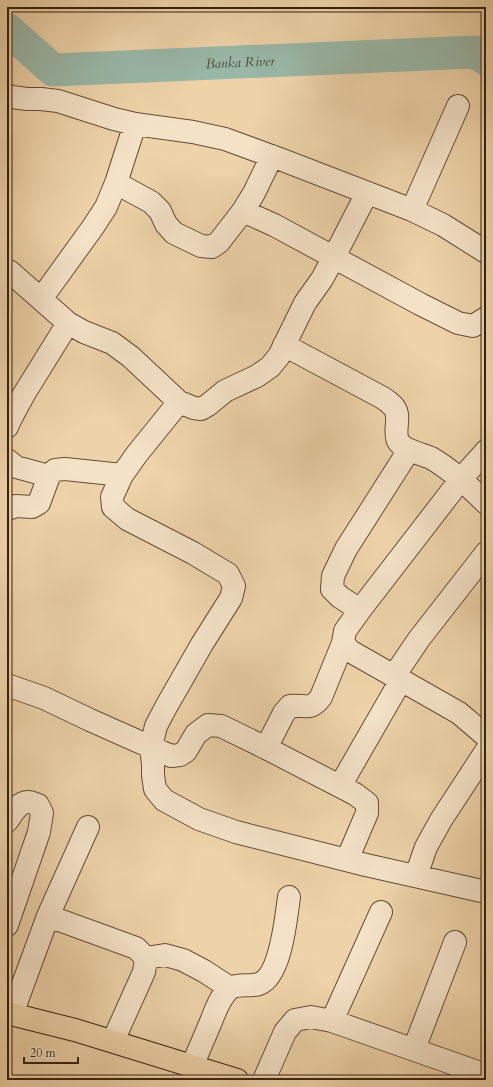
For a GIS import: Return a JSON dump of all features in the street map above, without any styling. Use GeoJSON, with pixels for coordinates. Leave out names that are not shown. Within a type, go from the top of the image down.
{"type":"FeatureCollection","features":[{"type":"Feature","properties":{"kind":"main road"},"geometry":{"type":"LineString","coordinates":[[10,1014],[113,1041],[237,1080]]}},
{"type":"Feature","properties":{"kind":"street"},"geometry":{"type":"LineString","coordinates":[[7,95],[27,99],[58,101],[114,119],[135,124],[193,132],[225,139],[412,210],[443,225],[486,252]]}},
{"type":"Feature","properties":{"kind":"street"},"geometry":{"type":"LineString","coordinates":[[412,210],[458,106]]}},
{"type":"Feature","properties":{"kind":"street"},"geometry":{"type":"LineString","coordinates":[[41,299],[106,207],[116,183],[135,124]]}},
{"type":"Feature","properties":{"kind":"street"},"geometry":{"type":"LineString","coordinates":[[116,183],[151,202],[160,211],[166,224],[174,233],[201,246],[212,247],[219,242],[243,211],[272,156]]}},
{"type":"Feature","properties":{"kind":"street"},"geometry":{"type":"LineString","coordinates":[[8,273],[68,323],[84,332],[112,343],[131,357],[179,402],[201,409],[226,391],[270,368],[279,356],[305,302],[322,279],[367,193]]}},
{"type":"Feature","properties":{"kind":"street"},"geometry":{"type":"LineString","coordinates":[[243,211],[274,225],[458,323],[473,326],[486,318]]}},
{"type":"Feature","properties":{"kind":"street"},"geometry":{"type":"LineString","coordinates":[[7,427],[24,394],[68,323]]}},
{"type":"Feature","properties":{"kind":"street"},"geometry":{"type":"LineString","coordinates":[[284,345],[383,398],[394,406],[398,417],[396,433],[399,442],[409,450],[430,458],[445,467],[462,479],[486,503]]}},
{"type":"Feature","properties":{"kind":"street"},"geometry":{"type":"LineString","coordinates":[[179,402],[122,475],[112,496],[113,508],[127,519],[193,553],[228,574],[234,586],[231,598],[202,644],[156,726],[151,747],[155,789],[164,800],[198,819],[236,832],[347,860],[486,892]]}},
{"type":"Feature","properties":{"kind":"street"},"geometry":{"type":"LineString","coordinates":[[360,610],[340,597],[332,589],[333,576],[346,549],[409,450]]}},
{"type":"Feature","properties":{"kind":"street"},"geometry":{"type":"LineString","coordinates":[[266,748],[284,713],[290,706],[298,705],[309,707],[316,703],[321,697],[343,643],[345,631],[462,479],[486,451]]}},
{"type":"Feature","properties":{"kind":"street"},"geometry":{"type":"LineString","coordinates":[[7,460],[16,467],[49,476]]}},
{"type":"Feature","properties":{"kind":"street"},"geometry":{"type":"LineString","coordinates":[[7,509],[16,506],[32,507],[39,502],[49,476],[55,470],[66,469],[122,475]]}},
{"type":"Feature","properties":{"kind":"street"},"geometry":{"type":"LineString","coordinates":[[340,786],[419,639],[486,553]]}},
{"type":"Feature","properties":{"kind":"street"},"geometry":{"type":"LineString","coordinates":[[343,643],[350,651],[459,713],[486,736]]}},
{"type":"Feature","properties":{"kind":"street"},"geometry":{"type":"LineString","coordinates":[[7,685],[44,698],[171,756],[180,755],[186,750],[196,734],[208,726],[221,726],[340,786],[355,794],[367,803],[367,813],[347,860]]}},
{"type":"Feature","properties":{"kind":"street"},"geometry":{"type":"LineString","coordinates":[[416,876],[426,847],[441,820],[486,751]]}},
{"type":"Feature","properties":{"kind":"street"},"geometry":{"type":"LineString","coordinates":[[7,821],[18,806],[24,803],[29,802],[38,805],[42,813],[39,832],[7,925]]}},
{"type":"Feature","properties":{"kind":"street"},"geometry":{"type":"LineString","coordinates":[[10,1014],[48,916],[88,827]]}},
{"type":"Feature","properties":{"kind":"street"},"geometry":{"type":"LineString","coordinates":[[192,1066],[222,998],[230,988],[259,984],[270,976],[280,948],[289,897]]}},
{"type":"Feature","properties":{"kind":"street"},"geometry":{"type":"LineString","coordinates":[[332,1021],[381,912]]}},
{"type":"Feature","properties":{"kind":"street"},"geometry":{"type":"LineString","coordinates":[[48,916],[136,948],[146,958]]}},
{"type":"Feature","properties":{"kind":"street"},"geometry":{"type":"LineString","coordinates":[[414,1049],[454,942]]}},
{"type":"Feature","properties":{"kind":"street"},"geometry":{"type":"LineString","coordinates":[[146,958],[165,955],[184,960],[230,988]]}},
{"type":"Feature","properties":{"kind":"street"},"geometry":{"type":"LineString","coordinates":[[113,1041],[144,972],[146,958]]}},
{"type":"Feature","properties":{"kind":"street"},"geometry":{"type":"LineString","coordinates":[[264,1080],[285,1032],[295,1020],[311,1018],[332,1021],[486,1075]]}},
{"type":"Feature","properties":{"kind":"waterway","name":"Banka River"},"geometry":{"type":"LineString","coordinates":[[7,29],[53,70],[474,52],[486,59]]}}]}
